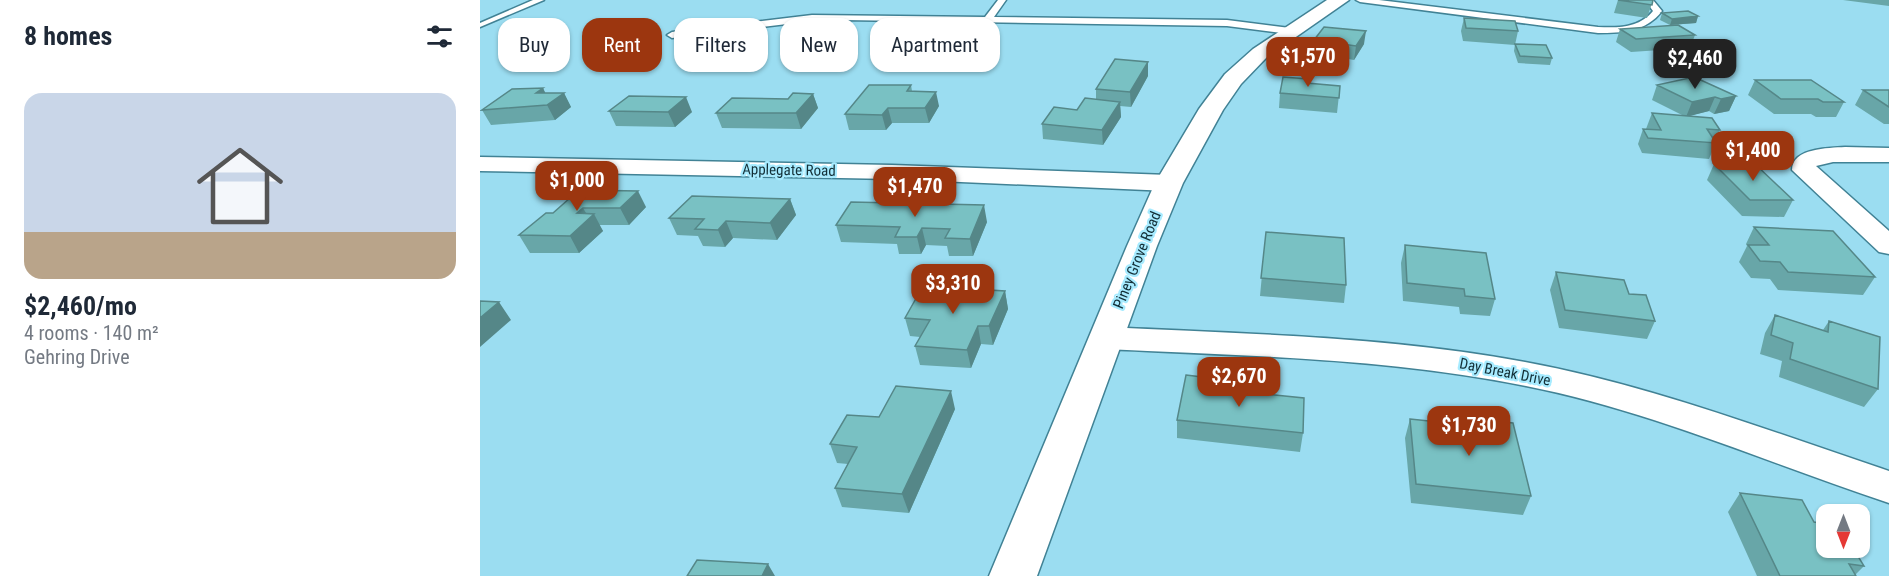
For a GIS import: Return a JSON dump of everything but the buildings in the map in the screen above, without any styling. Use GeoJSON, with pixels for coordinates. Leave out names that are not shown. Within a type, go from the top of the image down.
{"type":"FeatureCollection","features":[{"type":"Feature","properties":{"kind":"main road","name":"Piney Grove Road"},"geometry":{"type":"LineString","coordinates":[[1013,576],[1169,183],[1210,109],[1233,79],[1260,53],[1340,0]]}},
{"type":"Feature","properties":{"kind":"street"},"geometry":{"type":"LineString","coordinates":[[1889,155],[1811,158],[1804,163],[1804,170],[1889,246]]}},
{"type":"Feature","properties":{"kind":"street","name":"Applegate Road"},"geometry":{"type":"LineString","coordinates":[[492,164],[892,172],[1169,183]]}},
{"type":"Feature","properties":{"kind":"street"},"geometry":{"type":"LineString","coordinates":[[480,185],[492,164]]}},
{"type":"Feature","properties":{"kind":"street","name":"Day Break Drive"},"geometry":{"type":"LineString","coordinates":[[1106,338],[1353,352],[1456,362],[1527,374],[1621,397],[1889,487]]}},
{"type":"Feature","properties":{"kind":"lane"},"geometry":{"type":"LineString","coordinates":[[482,25],[540,0]]}},
{"type":"Feature","properties":{"kind":"lane"},"geometry":{"type":"LineString","coordinates":[[989,18],[1002,0]]}},
{"type":"Feature","properties":{"kind":"lane"},"geometry":{"type":"LineString","coordinates":[[1360,0],[1576,29],[1606,30],[1632,28],[1651,21],[1658,11],[1649,0]]}},
{"type":"Feature","properties":{"kind":"lane"},"geometry":{"type":"LineString","coordinates":[[672,35],[812,18],[870,18]]}},
{"type":"Feature","properties":{"kind":"lane"},"geometry":{"type":"LineString","coordinates":[[1000,19],[1227,23],[1260,25],[1290,31]]}}]}
